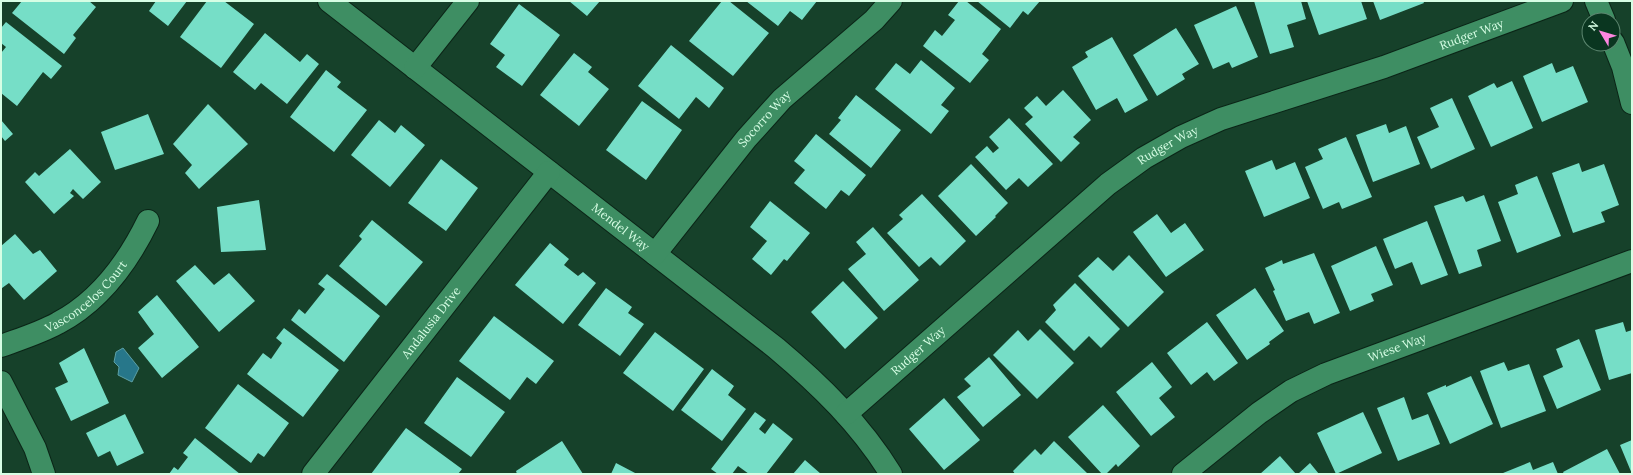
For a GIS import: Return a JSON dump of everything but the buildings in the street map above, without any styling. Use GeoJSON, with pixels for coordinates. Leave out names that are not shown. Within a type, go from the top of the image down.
{"type":"FeatureCollection","features":[{"type":"Feature","properties":{"kind":"street","name":"Mendel Way"},"geometry":{"type":"LineString","coordinates":[[329,1],[805,372],[846,414],[867,439],[891,474]]}},
{"type":"Feature","properties":{"kind":"street"},"geometry":{"type":"LineString","coordinates":[[415,68],[468,1]]}},
{"type":"Feature","properties":{"kind":"street","name":"Socorro Way"},"geometry":{"type":"LineString","coordinates":[[655,254],[746,139],[777,105],[874,20],[891,1]]}},
{"type":"Feature","properties":{"kind":"street","name":"Rudger Way"},"geometry":{"type":"LineString","coordinates":[[846,414],[1108,184],[1144,158],[1181,136],[1221,119],[1384,67],[1562,1]]}},
{"type":"Feature","properties":{"kind":"street"},"geometry":{"type":"LineString","coordinates":[[1596,1],[1601,12]]}},
{"type":"Feature","properties":{"kind":"street"},"geometry":{"type":"LineString","coordinates":[[1617,52],[1623,67],[1632,103]]}},
{"type":"Feature","properties":{"kind":"street","name":"Andalusia Drive"},"geometry":{"type":"LineString","coordinates":[[313,474],[549,172]]}},
{"type":"Feature","properties":{"kind":"street","name":"Vasconcelos Court"},"geometry":{"type":"LineString","coordinates":[[1,346],[44,330],[60,322],[97,294],[115,276],[136,246],[148,221]]}},
{"type":"Feature","properties":{"kind":"street","name":"Wiese Way"},"geometry":{"type":"LineString","coordinates":[[1183,474],[1259,413],[1291,392],[1326,374],[1632,261]]}},
{"type":"Feature","properties":{"kind":"street"},"geometry":{"type":"LineString","coordinates":[[1,382],[35,448],[44,474]]}},
{"type":"Feature","properties":{"kind":"water"},"geometry":{"type":"Polygon","coordinates":[[[123,348],[139,368],[132,382],[118,375],[119,367],[114,362],[116,352],[123,348]]]}}]}
